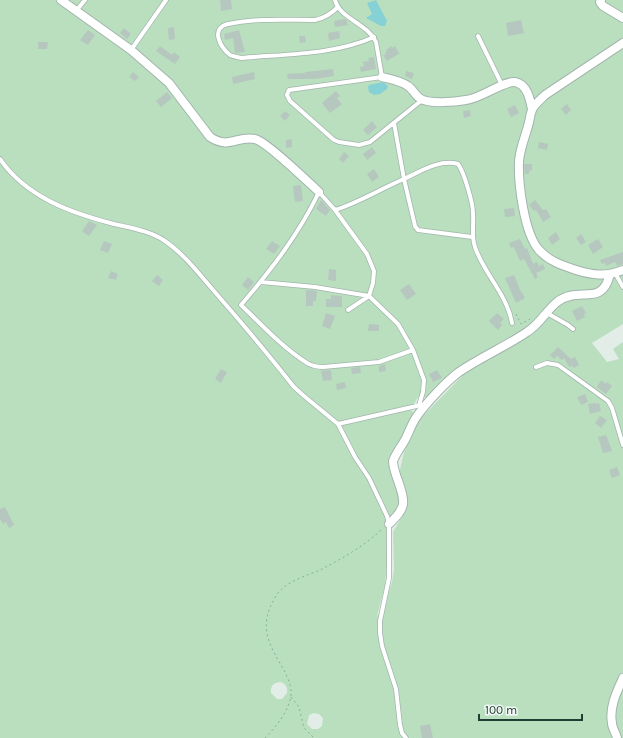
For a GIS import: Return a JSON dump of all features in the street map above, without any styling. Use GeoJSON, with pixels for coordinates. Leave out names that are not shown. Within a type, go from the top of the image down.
{"type":"FeatureCollection","features":[{"type":"Feature","properties":{"kind":"street"},"geometry":{"type":"LineString","coordinates":[[61,0],[131,50],[169,83],[210,137],[218,142],[228,143],[250,138],[257,139],[319,192]]}},
{"type":"Feature","properties":{"kind":"street"},"geometry":{"type":"LineString","coordinates":[[601,0],[600,2],[603,6],[623,18]]}},
{"type":"Feature","properties":{"kind":"street"},"geometry":{"type":"LineString","coordinates":[[532,109],[545,95],[623,43]]}},
{"type":"Feature","properties":{"kind":"street"},"geometry":{"type":"LineString","coordinates":[[382,77],[408,85],[422,100],[441,101],[468,100],[510,82],[520,84],[525,89],[529,97],[532,109],[519,160],[520,190],[527,227],[532,239],[542,253],[558,264],[589,274],[598,275],[616,272]]}},
{"type":"Feature","properties":{"kind":"street"},"geometry":{"type":"LineString","coordinates":[[389,523],[403,504],[393,461],[422,405],[457,374],[529,332],[557,302],[566,297],[581,294],[598,294],[616,272]]}},
{"type":"Feature","properties":{"kind":"street"},"geometry":{"type":"LineString","coordinates":[[616,738],[611,719],[614,698],[623,678]]}},
{"type":"Feature","properties":{"kind":"street"},"geometry":{"type":"LineString","coordinates":[[614,698],[623,701]]}},
{"type":"Feature","properties":{"kind":"lane"},"geometry":{"type":"LineString","coordinates":[[76,11],[86,0]]}},
{"type":"Feature","properties":{"kind":"lane"},"geometry":{"type":"LineString","coordinates":[[131,50],[166,0]]}},
{"type":"Feature","properties":{"kind":"lane"},"geometry":{"type":"LineString","coordinates":[[335,0],[338,7],[345,14],[365,28],[374,37],[382,77],[289,90],[287,95],[290,100],[334,140],[359,145],[370,142],[422,100]]}},
{"type":"Feature","properties":{"kind":"lane"},"geometry":{"type":"LineString","coordinates":[[338,7],[330,15],[315,20],[257,20],[226,24],[221,27],[218,35],[219,41],[229,54],[242,58],[331,49],[358,43],[374,37]]}},
{"type":"Feature","properties":{"kind":"lane"},"geometry":{"type":"LineString","coordinates":[[478,36],[502,86]]}},
{"type":"Feature","properties":{"kind":"lane"},"geometry":{"type":"LineString","coordinates":[[394,123],[404,179],[415,226],[418,230],[472,237]]}},
{"type":"Feature","properties":{"kind":"lane"},"geometry":{"type":"LineString","coordinates":[[0,159],[4,165],[25,185],[44,198],[62,207],[84,216],[156,236],[167,242],[194,267],[294,387],[338,424],[377,493],[389,523],[389,578],[380,621],[380,633],[382,646],[396,689],[400,726],[402,733],[406,738]]}},
{"type":"Feature","properties":{"kind":"lane"},"geometry":{"type":"LineString","coordinates":[[335,210],[369,197],[388,186],[431,166],[450,162],[458,164],[463,171],[474,213],[472,237],[482,262],[495,282],[510,312],[512,323]]}},
{"type":"Feature","properties":{"kind":"lane"},"geometry":{"type":"LineString","coordinates":[[348,310],[369,296],[374,272],[367,254],[335,210],[319,192],[310,211],[283,253],[241,305],[308,364],[322,367],[379,362],[413,350]]}},
{"type":"Feature","properties":{"kind":"lane"},"geometry":{"type":"LineString","coordinates":[[616,272],[623,287]]}},
{"type":"Feature","properties":{"kind":"lane"},"geometry":{"type":"LineString","coordinates":[[261,282],[315,287],[369,296],[398,324],[413,350],[424,380],[422,405],[338,424]]}},
{"type":"Feature","properties":{"kind":"lane"},"geometry":{"type":"LineString","coordinates":[[546,314],[568,325],[572,329]]}},
{"type":"Feature","properties":{"kind":"lane"},"geometry":{"type":"LineString","coordinates":[[536,367],[547,364],[558,365],[608,401],[612,408],[623,445]]}},
{"type":"Feature","properties":{"kind":"path"},"geometry":{"type":"LineString","coordinates":[[515,312],[522,324],[540,314],[546,314]]}},
{"type":"Feature","properties":{"kind":"path"},"geometry":{"type":"LineString","coordinates":[[265,738],[282,717],[289,705],[291,696],[291,686],[288,677],[268,640],[266,629],[267,617],[277,595],[282,589],[292,583],[323,568],[356,549],[374,537],[389,523]]}},
{"type":"Feature","properties":{"kind":"path"},"geometry":{"type":"LineString","coordinates":[[291,696],[299,707],[304,728],[314,738]]}},
{"type":"Feature","properties":{"kind":"green space"},"geometry":{"type":"Polygon","coordinates":[[[0,0],[623,0],[623,324],[592,343],[607,362],[619,359],[613,349],[623,342],[623,738],[0,738],[0,0]],[[462,365],[428,397],[418,397],[411,410],[414,413],[390,457],[389,466],[400,495],[398,509],[386,523],[387,562],[385,585],[377,616],[384,608],[392,582],[394,570],[393,532],[405,512],[399,474],[404,452],[419,420],[465,373],[462,365]],[[279,682],[272,686],[271,693],[277,699],[282,699],[287,693],[287,688],[283,683],[279,682]],[[314,713],[309,715],[307,724],[312,729],[318,729],[322,726],[323,718],[319,714],[314,713]]]}},
{"type":"Feature","properties":{"kind":"water"},"geometry":{"type":"Polygon","coordinates":[[[376,0],[387,21],[385,26],[381,26],[366,18],[372,14],[367,3],[376,0]]]}},
{"type":"Feature","properties":{"kind":"water"},"geometry":{"type":"Polygon","coordinates":[[[383,82],[388,86],[387,89],[380,94],[374,95],[369,92],[369,85],[383,82]]]}},
{"type":"Feature","properties":{"kind":"building"},"geometry":{"type":"Polygon","coordinates":[[[220,0],[231,0],[232,9],[221,11],[220,0]]]}},
{"type":"Feature","properties":{"kind":"building"},"geometry":{"type":"Polygon","coordinates":[[[345,19],[348,25],[335,27],[334,21],[345,19]]]}},
{"type":"Feature","properties":{"kind":"building"},"geometry":{"type":"Polygon","coordinates":[[[521,20],[524,33],[508,36],[506,23],[521,20]]]}},
{"type":"Feature","properties":{"kind":"building"},"geometry":{"type":"Polygon","coordinates":[[[174,27],[175,39],[169,40],[168,28],[174,27]]]}},
{"type":"Feature","properties":{"kind":"building"},"geometry":{"type":"Polygon","coordinates":[[[124,28],[131,34],[127,39],[120,33],[124,28]]]}},
{"type":"Feature","properties":{"kind":"building"},"geometry":{"type":"Polygon","coordinates":[[[88,30],[95,35],[88,45],[80,40],[88,30]]]}},
{"type":"Feature","properties":{"kind":"building"},"geometry":{"type":"Polygon","coordinates":[[[239,30],[245,52],[235,53],[233,38],[225,40],[224,34],[239,30]]]}},
{"type":"Feature","properties":{"kind":"building"},"geometry":{"type":"Polygon","coordinates":[[[339,31],[340,38],[329,41],[328,33],[339,31]]]}},
{"type":"Feature","properties":{"kind":"building"},"geometry":{"type":"Polygon","coordinates":[[[299,36],[305,36],[306,42],[300,43],[299,36]]]}},
{"type":"Feature","properties":{"kind":"building"},"geometry":{"type":"Polygon","coordinates":[[[38,42],[48,42],[47,49],[38,49],[38,42]]]}},
{"type":"Feature","properties":{"kind":"building"},"geometry":{"type":"Polygon","coordinates":[[[160,46],[172,55],[174,52],[180,57],[175,64],[156,51],[160,46]]]}},
{"type":"Feature","properties":{"kind":"building"},"geometry":{"type":"Polygon","coordinates":[[[392,46],[392,48],[395,46],[400,53],[387,61],[383,55],[386,55],[386,50],[392,46]]]}},
{"type":"Feature","properties":{"kind":"building"},"geometry":{"type":"Polygon","coordinates":[[[374,57],[376,69],[361,72],[360,67],[364,66],[363,62],[369,61],[368,58],[374,57]]]}},
{"type":"Feature","properties":{"kind":"building"},"geometry":{"type":"Polygon","coordinates":[[[333,69],[334,76],[314,79],[288,79],[287,74],[305,73],[333,69]]]}},
{"type":"Feature","properties":{"kind":"building"},"geometry":{"type":"Polygon","coordinates":[[[406,71],[414,73],[412,79],[405,76],[406,71]]]}},
{"type":"Feature","properties":{"kind":"building"},"geometry":{"type":"Polygon","coordinates":[[[133,72],[139,77],[135,81],[129,77],[133,72]]]}},
{"type":"Feature","properties":{"kind":"building"},"geometry":{"type":"Polygon","coordinates":[[[254,72],[255,79],[233,84],[232,77],[254,72]]]}},
{"type":"Feature","properties":{"kind":"building"},"geometry":{"type":"Polygon","coordinates":[[[336,91],[340,96],[337,98],[342,104],[330,113],[322,103],[336,91]]]}},
{"type":"Feature","properties":{"kind":"building"},"geometry":{"type":"Polygon","coordinates":[[[167,92],[172,98],[161,107],[156,101],[167,92]]]}},
{"type":"Feature","properties":{"kind":"building"},"geometry":{"type":"Polygon","coordinates":[[[567,104],[571,110],[566,115],[561,109],[567,104]]]}},
{"type":"Feature","properties":{"kind":"building"},"geometry":{"type":"Polygon","coordinates":[[[515,105],[519,113],[511,117],[507,109],[515,105]]]}},
{"type":"Feature","properties":{"kind":"building"},"geometry":{"type":"Polygon","coordinates":[[[470,110],[471,116],[464,118],[463,111],[470,110]]]}},
{"type":"Feature","properties":{"kind":"building"},"geometry":{"type":"Polygon","coordinates":[[[285,111],[290,115],[285,121],[280,116],[285,111]]]}},
{"type":"Feature","properties":{"kind":"building"},"geometry":{"type":"Polygon","coordinates":[[[372,121],[377,127],[368,135],[363,130],[372,121]]]}},
{"type":"Feature","properties":{"kind":"building"},"geometry":{"type":"Polygon","coordinates":[[[292,139],[292,147],[286,148],[286,140],[292,139]]]}},
{"type":"Feature","properties":{"kind":"building"},"geometry":{"type":"Polygon","coordinates":[[[539,142],[548,144],[547,150],[538,148],[539,142]]]}},
{"type":"Feature","properties":{"kind":"building"},"geometry":{"type":"Polygon","coordinates":[[[372,147],[376,153],[367,160],[363,154],[372,147]]]}},
{"type":"Feature","properties":{"kind":"building"},"geometry":{"type":"Polygon","coordinates":[[[344,152],[349,156],[343,163],[339,159],[344,152]]]}},
{"type":"Feature","properties":{"kind":"building"},"geometry":{"type":"Polygon","coordinates":[[[524,164],[532,164],[532,170],[529,171],[529,174],[525,174],[524,164]]]}},
{"type":"Feature","properties":{"kind":"building"},"geometry":{"type":"Polygon","coordinates":[[[374,169],[379,177],[372,182],[367,174],[374,169]]]}},
{"type":"Feature","properties":{"kind":"building"},"geometry":{"type":"Polygon","coordinates":[[[301,185],[303,201],[295,202],[293,186],[301,185]]]}},
{"type":"Feature","properties":{"kind":"building"},"geometry":{"type":"Polygon","coordinates":[[[321,200],[330,210],[326,216],[316,209],[321,200]]]}},
{"type":"Feature","properties":{"kind":"building"},"geometry":{"type":"Polygon","coordinates":[[[535,200],[543,210],[546,209],[551,217],[543,222],[536,210],[534,211],[529,205],[535,200]]]}},
{"type":"Feature","properties":{"kind":"building"},"geometry":{"type":"Polygon","coordinates":[[[514,208],[515,216],[505,217],[504,209],[514,208]]]}},
{"type":"Feature","properties":{"kind":"building"},"geometry":{"type":"Polygon","coordinates":[[[89,221],[97,225],[89,236],[82,231],[89,221]]]}},
{"type":"Feature","properties":{"kind":"building"},"geometry":{"type":"Polygon","coordinates":[[[556,232],[560,239],[552,245],[548,238],[556,232]]]}},
{"type":"Feature","properties":{"kind":"building"},"geometry":{"type":"Polygon","coordinates":[[[581,234],[586,242],[581,245],[576,238],[581,234]]]}},
{"type":"Feature","properties":{"kind":"building"},"geometry":{"type":"Polygon","coordinates":[[[520,239],[525,249],[527,248],[533,264],[537,262],[539,266],[543,264],[545,269],[536,273],[538,277],[535,279],[524,259],[520,261],[514,247],[511,248],[509,243],[520,239]]]}},
{"type":"Feature","properties":{"kind":"building"},"geometry":{"type":"Polygon","coordinates":[[[598,239],[603,247],[593,254],[588,245],[598,239]]]}},
{"type":"Feature","properties":{"kind":"building"},"geometry":{"type":"Polygon","coordinates":[[[104,241],[112,244],[108,253],[100,250],[104,241]]]}},
{"type":"Feature","properties":{"kind":"building"},"geometry":{"type":"Polygon","coordinates":[[[272,241],[280,246],[274,254],[266,249],[272,241]]]}},
{"type":"Feature","properties":{"kind":"building"},"geometry":{"type":"Polygon","coordinates":[[[623,252],[623,264],[617,266],[615,262],[606,266],[605,263],[602,264],[600,260],[623,252]]]}},
{"type":"Feature","properties":{"kind":"building"},"geometry":{"type":"Polygon","coordinates":[[[329,269],[336,270],[336,281],[328,280],[329,269]]]}},
{"type":"Feature","properties":{"kind":"building"},"geometry":{"type":"Polygon","coordinates":[[[111,271],[118,274],[116,280],[108,278],[111,271]]]}},
{"type":"Feature","properties":{"kind":"building"},"geometry":{"type":"Polygon","coordinates":[[[157,275],[163,280],[159,286],[152,281],[157,275]]]}},
{"type":"Feature","properties":{"kind":"building"},"geometry":{"type":"Polygon","coordinates":[[[514,275],[525,298],[516,303],[505,278],[514,275]]]}},
{"type":"Feature","properties":{"kind":"building"},"geometry":{"type":"Polygon","coordinates":[[[248,277],[254,282],[248,290],[242,285],[248,277]]]}},
{"type":"Feature","properties":{"kind":"building"},"geometry":{"type":"Polygon","coordinates":[[[409,284],[416,294],[407,300],[400,290],[409,284]]]}},
{"type":"Feature","properties":{"kind":"building"},"geometry":{"type":"Polygon","coordinates":[[[306,290],[317,291],[316,301],[313,301],[313,306],[306,306],[306,290]]]}},
{"type":"Feature","properties":{"kind":"building"},"geometry":{"type":"Polygon","coordinates":[[[331,295],[342,296],[342,307],[326,307],[326,299],[331,299],[331,295]]]}},
{"type":"Feature","properties":{"kind":"building"},"geometry":{"type":"Polygon","coordinates":[[[582,306],[586,313],[584,314],[585,317],[577,321],[572,311],[582,306]]]}},
{"type":"Feature","properties":{"kind":"building"},"geometry":{"type":"Polygon","coordinates":[[[326,313],[335,316],[330,329],[322,326],[326,313]]]}},
{"type":"Feature","properties":{"kind":"building"},"geometry":{"type":"Polygon","coordinates":[[[497,313],[504,319],[500,323],[502,325],[498,330],[489,321],[497,313]]]}},
{"type":"Feature","properties":{"kind":"building"},"geometry":{"type":"Polygon","coordinates":[[[369,324],[379,325],[379,331],[368,331],[369,324]]]}},
{"type":"Feature","properties":{"kind":"building"},"geometry":{"type":"Polygon","coordinates":[[[558,347],[571,359],[575,357],[579,365],[574,368],[572,366],[569,367],[564,358],[562,360],[557,356],[554,359],[550,355],[558,347]]]}},
{"type":"Feature","properties":{"kind":"building"},"geometry":{"type":"Polygon","coordinates":[[[385,364],[386,371],[379,372],[379,366],[385,364]]]}},
{"type":"Feature","properties":{"kind":"building"},"geometry":{"type":"Polygon","coordinates":[[[360,367],[361,373],[352,374],[351,368],[360,367]]]}},
{"type":"Feature","properties":{"kind":"building"},"geometry":{"type":"Polygon","coordinates":[[[221,369],[227,372],[221,383],[215,379],[221,369]]]}},
{"type":"Feature","properties":{"kind":"building"},"geometry":{"type":"Polygon","coordinates":[[[331,370],[332,380],[323,381],[321,371],[331,370]]]}},
{"type":"Feature","properties":{"kind":"building"},"geometry":{"type":"Polygon","coordinates":[[[437,370],[442,378],[433,382],[429,374],[437,370]]]}},
{"type":"Feature","properties":{"kind":"building"},"geometry":{"type":"Polygon","coordinates":[[[601,380],[612,386],[606,394],[597,387],[601,380]]]}},
{"type":"Feature","properties":{"kind":"building"},"geometry":{"type":"Polygon","coordinates":[[[345,382],[346,388],[337,390],[336,384],[345,382]]]}},
{"type":"Feature","properties":{"kind":"building"},"geometry":{"type":"Polygon","coordinates":[[[585,394],[588,402],[581,405],[577,397],[585,394]]]}},
{"type":"Feature","properties":{"kind":"building"},"geometry":{"type":"Polygon","coordinates":[[[599,403],[601,411],[590,414],[588,404],[599,403]]]}},
{"type":"Feature","properties":{"kind":"building"},"geometry":{"type":"Polygon","coordinates":[[[600,416],[607,420],[601,428],[595,423],[600,416]]]}},
{"type":"Feature","properties":{"kind":"building"},"geometry":{"type":"Polygon","coordinates":[[[606,435],[612,451],[603,453],[598,437],[606,435]]]}},
{"type":"Feature","properties":{"kind":"building"},"geometry":{"type":"Polygon","coordinates":[[[617,467],[620,475],[612,478],[609,470],[617,467]]]}},
{"type":"Feature","properties":{"kind":"building"},"geometry":{"type":"Polygon","coordinates":[[[5,507],[14,525],[9,528],[6,522],[3,524],[0,519],[0,509],[5,507]]]}},
{"type":"Feature","properties":{"kind":"building"},"geometry":{"type":"Polygon","coordinates":[[[430,724],[433,738],[422,738],[420,726],[430,724]]]}}]}
